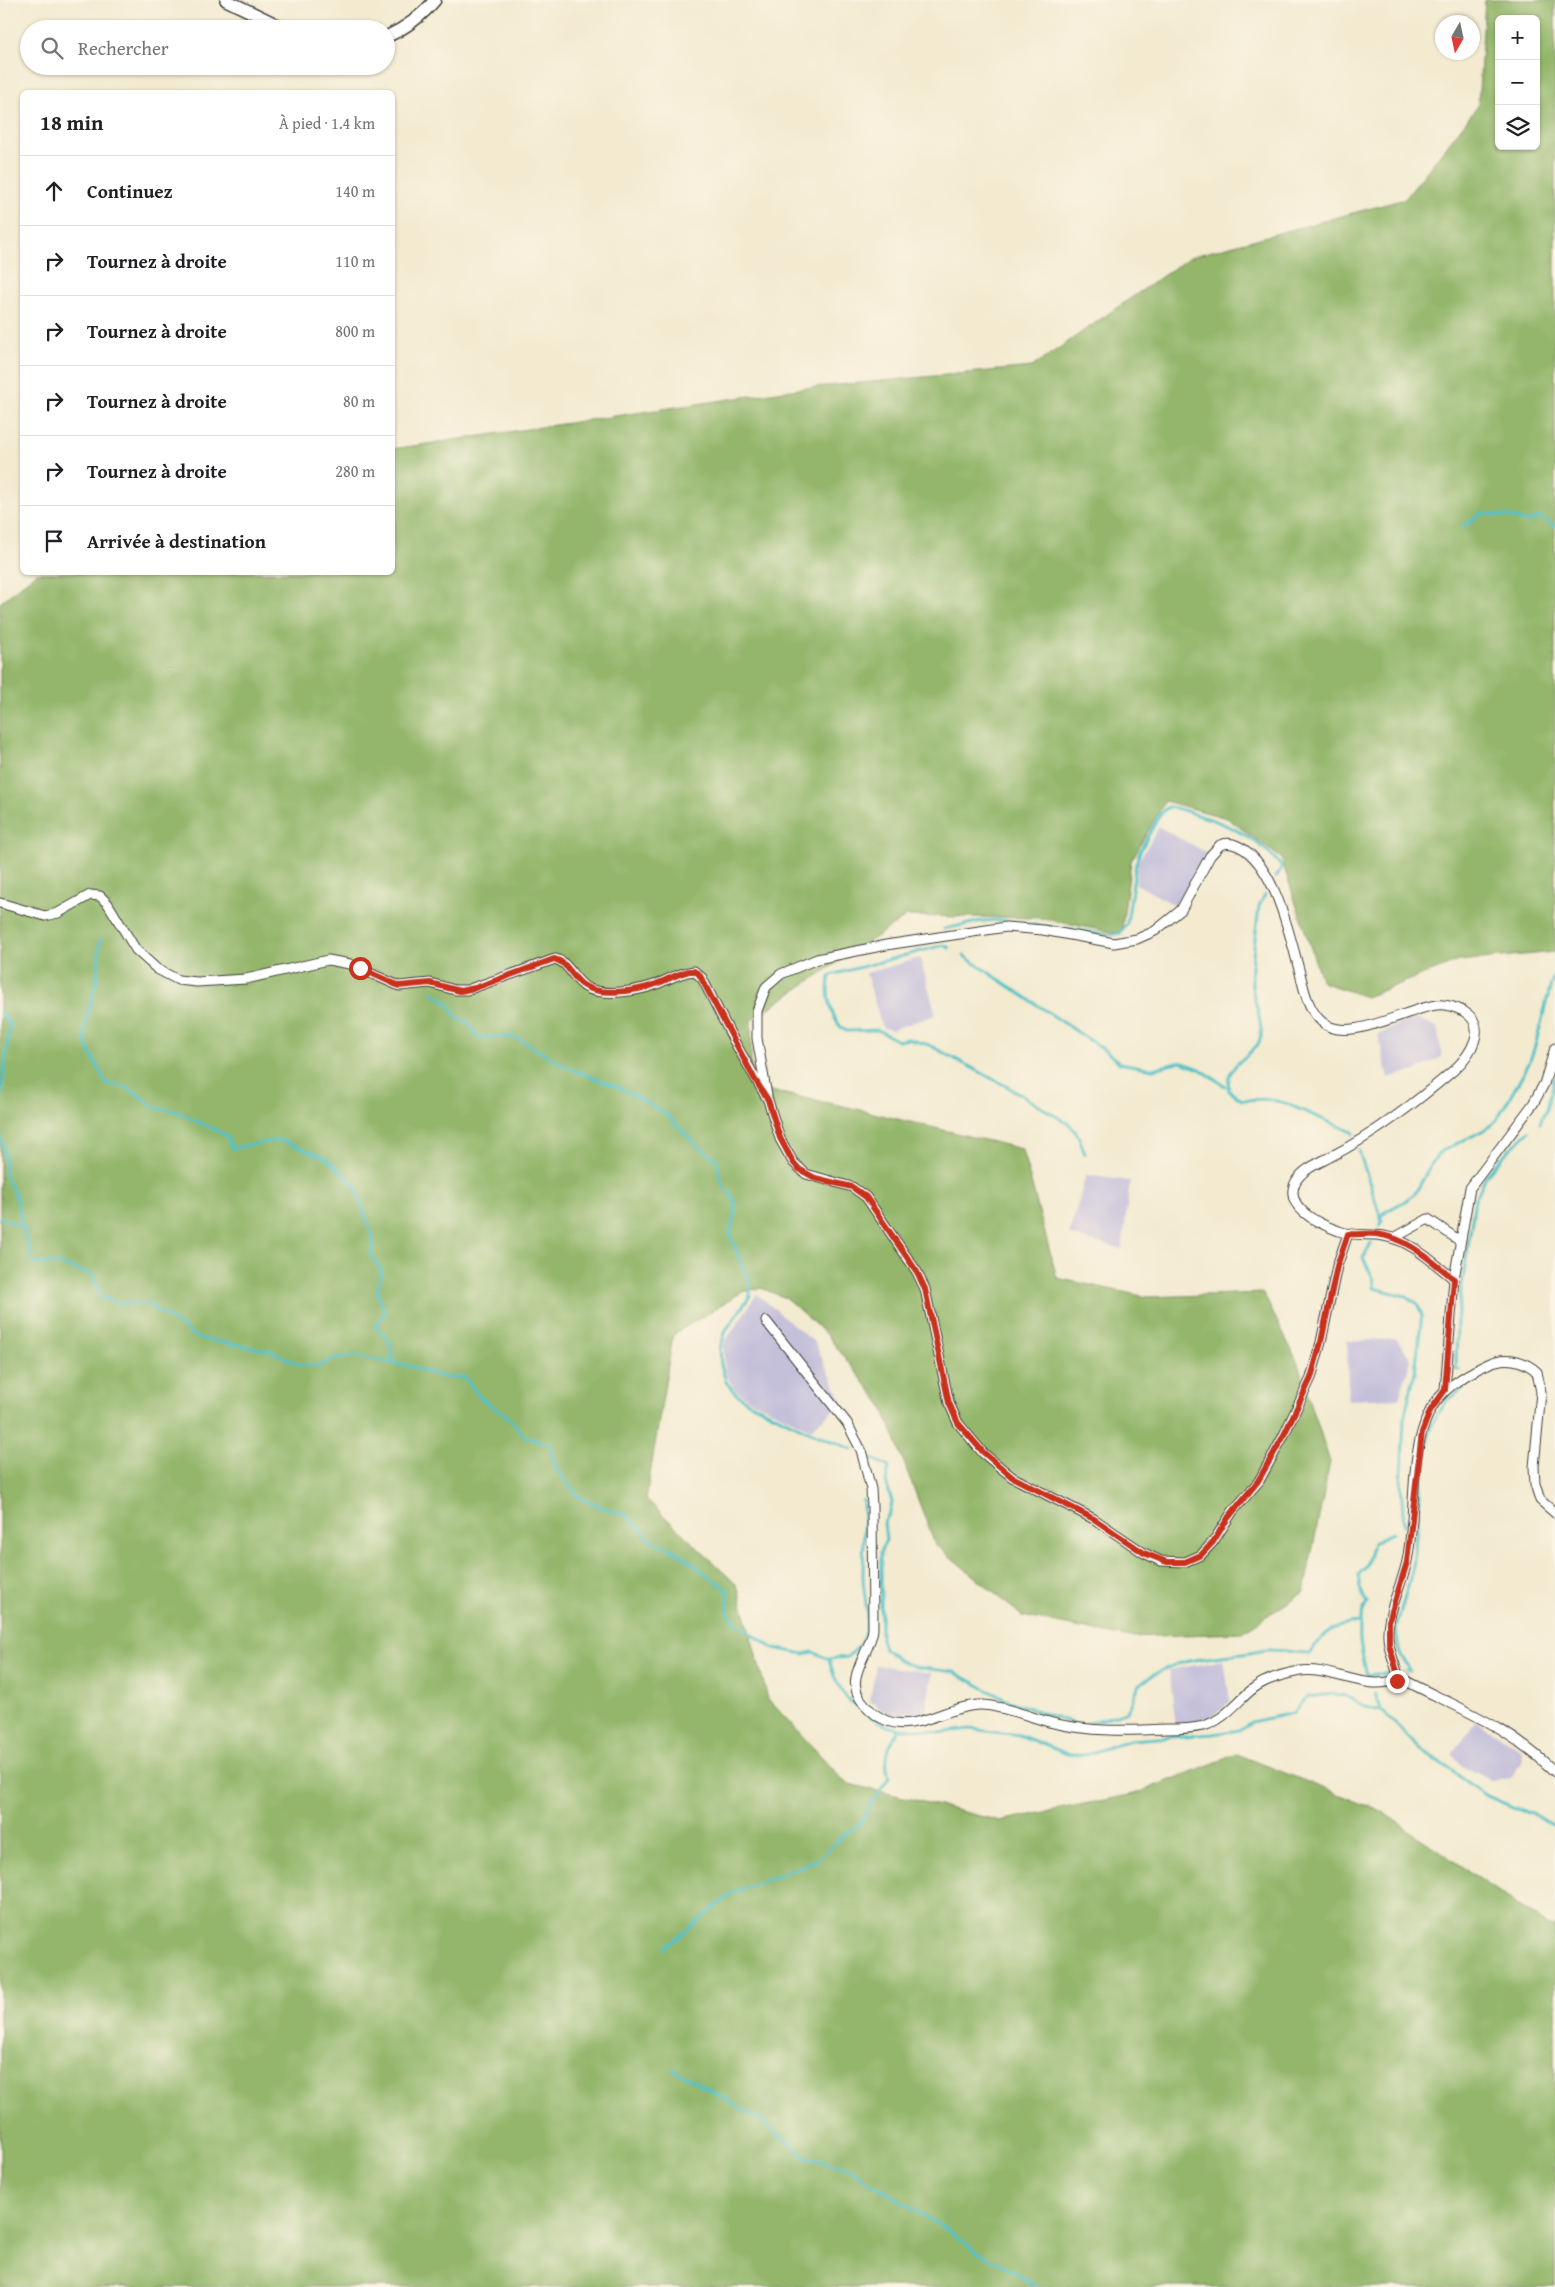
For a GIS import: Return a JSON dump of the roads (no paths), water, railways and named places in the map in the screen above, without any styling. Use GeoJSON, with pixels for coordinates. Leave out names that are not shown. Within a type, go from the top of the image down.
{"type":"FeatureCollection","features":[{"type":"Feature","properties":{"kind":"street"},"geometry":{"type":"LineString","coordinates":[[226,0],[267,20]]}},
{"type":"Feature","properties":{"kind":"street"},"geometry":{"type":"LineString","coordinates":[[395,33],[421,16],[435,0]]}},
{"type":"Feature","properties":{"kind":"street"},"geometry":{"type":"LineString","coordinates":[[1348,1234],[1337,1266],[1321,1342],[1311,1378],[1269,1464],[1201,1555],[1185,1562],[1161,1561],[1144,1553],[1094,1519],[1012,1477],[993,1463],[970,1440],[958,1423],[949,1403],[925,1289],[917,1272],[866,1197],[852,1187],[815,1178],[799,1169],[780,1138],[768,1100],[756,1019],[762,994],[771,981],[781,974],[817,959],[886,945],[1006,927],[1037,929],[1114,943],[1137,939],[1155,931],[1181,910],[1210,856],[1220,844],[1230,843],[1250,853],[1262,868],[1280,909],[1311,1007],[1325,1025],[1339,1030],[1362,1027],[1438,1005],[1459,1009],[1468,1014],[1476,1025],[1473,1047],[1463,1062],[1370,1135],[1309,1168],[1297,1180],[1293,1198],[1300,1210],[1333,1229],[1348,1234],[1374,1234],[1394,1238],[1414,1248],[1454,1279]]}},
{"type":"Feature","properties":{"kind":"street"},"geometry":{"type":"LineString","coordinates":[[0,903],[45,916],[58,914],[90,895],[100,896],[108,904],[130,942],[150,964],[168,976],[187,981],[246,979],[328,960],[350,964],[399,986],[430,983],[455,990],[467,990],[554,959],[563,963],[583,985],[595,990],[610,992],[650,986],[684,972],[694,971],[702,978],[734,1041],[768,1100]]}},
{"type":"Feature","properties":{"kind":"street"},"geometry":{"type":"LineString","coordinates":[[1445,1390],[1454,1279],[1470,1188],[1533,1104],[1544,1084],[1555,1048]]}},
{"type":"Feature","properties":{"kind":"street"},"geometry":{"type":"LineString","coordinates":[[1394,1238],[1428,1219],[1460,1241]]}},
{"type":"Feature","properties":{"kind":"street"},"geometry":{"type":"LineString","coordinates":[[766,1321],[851,1429],[865,1460],[871,1489],[874,1527],[873,1629],[870,1641],[856,1673],[856,1687],[863,1702],[883,1718],[898,1724],[914,1723],[966,1707],[979,1705],[1078,1729],[1139,1730],[1190,1728],[1213,1723],[1254,1688],[1276,1676],[1312,1671],[1369,1684],[1383,1684],[1399,1678],[1501,1728],[1535,1752],[1555,1772]]}},
{"type":"Feature","properties":{"kind":"street"},"geometry":{"type":"LineString","coordinates":[[1399,1678],[1389,1644],[1389,1621],[1407,1562],[1422,1432],[1430,1411],[1445,1390],[1479,1368],[1497,1360],[1519,1361],[1537,1372],[1541,1392],[1534,1467],[1535,1484],[1540,1500],[1555,1513]]}},
{"type":"Feature","properties":{"kind":"waterway"},"geometry":{"type":"LineString","coordinates":[[1461,528],[1482,513],[1511,517],[1528,522],[1540,517],[1555,526]]}},
{"type":"Feature","properties":{"kind":"waterway"},"geometry":{"type":"LineString","coordinates":[[944,929],[982,921],[999,920],[1110,935],[1120,933],[1127,923],[1136,864],[1140,851],[1160,814],[1168,807],[1181,809],[1219,822],[1253,840],[1264,848],[1282,867],[1276,877]]}},
{"type":"Feature","properties":{"kind":"waterway"},"geometry":{"type":"LineString","coordinates":[[1265,895],[1259,906],[1252,977],[1253,991],[1261,1024],[1261,1035],[1254,1049],[1231,1072],[1229,1091],[1242,1100],[1268,1099],[1285,1103],[1353,1134]]}},
{"type":"Feature","properties":{"kind":"waterway"},"geometry":{"type":"LineString","coordinates":[[100,939],[97,981],[86,1020],[84,1040],[106,1083],[128,1088],[156,1108],[175,1111],[226,1135],[232,1148],[280,1140],[324,1157],[340,1170],[355,1186],[374,1241],[371,1256],[382,1271],[377,1291],[385,1313],[375,1326],[389,1340],[394,1362]]}},
{"type":"Feature","properties":{"kind":"waterway"},"geometry":{"type":"LineString","coordinates":[[949,948],[944,945],[831,975],[828,989],[830,1005],[836,1021],[846,1031],[878,1030],[898,1041],[908,1039],[929,1045],[1008,1087],[1069,1124],[1077,1133],[1085,1154]]}},
{"type":"Feature","properties":{"kind":"waterway"},"geometry":{"type":"LineString","coordinates":[[964,956],[1106,1051],[1119,1063],[1153,1069],[1181,1062],[1200,1069],[1225,1086]]}},
{"type":"Feature","properties":{"kind":"waterway"},"geometry":{"type":"LineString","coordinates":[[1381,1216],[1415,1193],[1434,1159],[1441,1152],[1487,1128],[1497,1119],[1529,1063],[1555,971]]}},
{"type":"Feature","properties":{"kind":"waterway"},"geometry":{"type":"LineString","coordinates":[[432,992],[449,1004],[457,1019],[467,1021],[477,1037],[516,1037],[566,1067],[620,1088],[665,1113],[696,1145],[716,1159],[722,1185],[730,1193],[736,1206],[730,1234],[742,1267],[749,1278],[750,1296],[726,1330],[720,1348],[721,1365],[726,1382],[735,1393],[748,1402],[814,1434],[852,1449]]}},
{"type":"Feature","properties":{"kind":"waterway"},"geometry":{"type":"LineString","coordinates":[[0,1014],[10,1024],[0,1104]]}},
{"type":"Feature","properties":{"kind":"waterway"},"geometry":{"type":"LineString","coordinates":[[1540,1123],[1547,1109],[1555,1078]]}},
{"type":"Feature","properties":{"kind":"waterway"},"geometry":{"type":"LineString","coordinates":[[1459,1370],[1456,1369],[1457,1319],[1475,1200],[1486,1176],[1502,1157],[1529,1131]]}},
{"type":"Feature","properties":{"kind":"waterway"},"geometry":{"type":"LineString","coordinates":[[0,1137],[4,1150],[5,1176],[16,1196],[23,1228]]}},
{"type":"Feature","properties":{"kind":"waterway"},"geometry":{"type":"LineString","coordinates":[[1359,1151],[1382,1221],[1380,1226]]}},
{"type":"Feature","properties":{"kind":"waterway"},"geometry":{"type":"LineString","coordinates":[[0,1217],[23,1228],[33,1263],[58,1264],[93,1275],[99,1296],[117,1303],[148,1304],[198,1338],[271,1351],[300,1365],[320,1366],[332,1359],[355,1356],[409,1366],[446,1378],[464,1377],[481,1398],[508,1417],[525,1437],[549,1443],[556,1469],[579,1497],[626,1515],[651,1540],[679,1553],[728,1591],[728,1612],[735,1623],[773,1648],[804,1654],[813,1652],[829,1659],[834,1676],[845,1697],[871,1717],[887,1726],[939,1733],[970,1729],[1019,1735],[1070,1755],[1085,1755],[1130,1740],[1240,1730],[1251,1722],[1293,1713],[1306,1697],[1334,1694],[1346,1696],[1362,1706],[1382,1711]]}},
{"type":"Feature","properties":{"kind":"waterway"},"geometry":{"type":"LineString","coordinates":[[1371,1243],[1363,1258],[1374,1280],[1374,1288],[1405,1296],[1417,1303],[1422,1315],[1415,1372],[1404,1419],[1401,1487],[1404,1525]]}},
{"type":"Feature","properties":{"kind":"waterway"},"geometry":{"type":"LineString","coordinates":[[1406,1670],[1409,1670],[1399,1651],[1396,1628],[1413,1568],[1424,1453],[1437,1415],[1447,1401],[1475,1379]]}},
{"type":"Feature","properties":{"kind":"waterway"},"geometry":{"type":"LineString","coordinates":[[873,1459],[889,1467],[886,1482],[892,1502],[890,1512],[884,1523],[886,1540],[881,1551],[881,1639],[884,1648],[897,1659],[915,1667],[954,1672],[1006,1700],[1073,1723]]}},
{"type":"Feature","properties":{"kind":"waterway"},"geometry":{"type":"LineString","coordinates":[[829,1659],[847,1657],[858,1646],[865,1632],[867,1611],[863,1581],[863,1500]]}},
{"type":"Feature","properties":{"kind":"waterway"},"geometry":{"type":"LineString","coordinates":[[1388,1673],[1367,1675],[1360,1639],[1361,1621],[1367,1603],[1360,1588],[1358,1575],[1366,1567],[1373,1544],[1392,1532]]}},
{"type":"Feature","properties":{"kind":"waterway"},"geometry":{"type":"LineString","coordinates":[[1086,1724],[1126,1712],[1137,1689],[1143,1682],[1177,1664],[1203,1658],[1265,1650],[1311,1653],[1320,1639],[1331,1630],[1343,1625],[1360,1623]]}},
{"type":"Feature","properties":{"kind":"waterway"},"geometry":{"type":"LineString","coordinates":[[1375,1693],[1382,1711],[1421,1749],[1487,1796],[1555,1825]]}},
{"type":"Feature","properties":{"kind":"waterway"},"geometry":{"type":"LineString","coordinates":[[664,1949],[732,1893],[817,1860],[845,1833],[859,1825],[889,1778],[886,1764],[888,1753],[899,1729]]}},
{"type":"Feature","properties":{"kind":"waterway"},"geometry":{"type":"LineString","coordinates":[[674,2069],[757,2118],[808,2158],[845,2167],[947,2230],[977,2252],[1012,2270],[1036,2287]]}}]}
